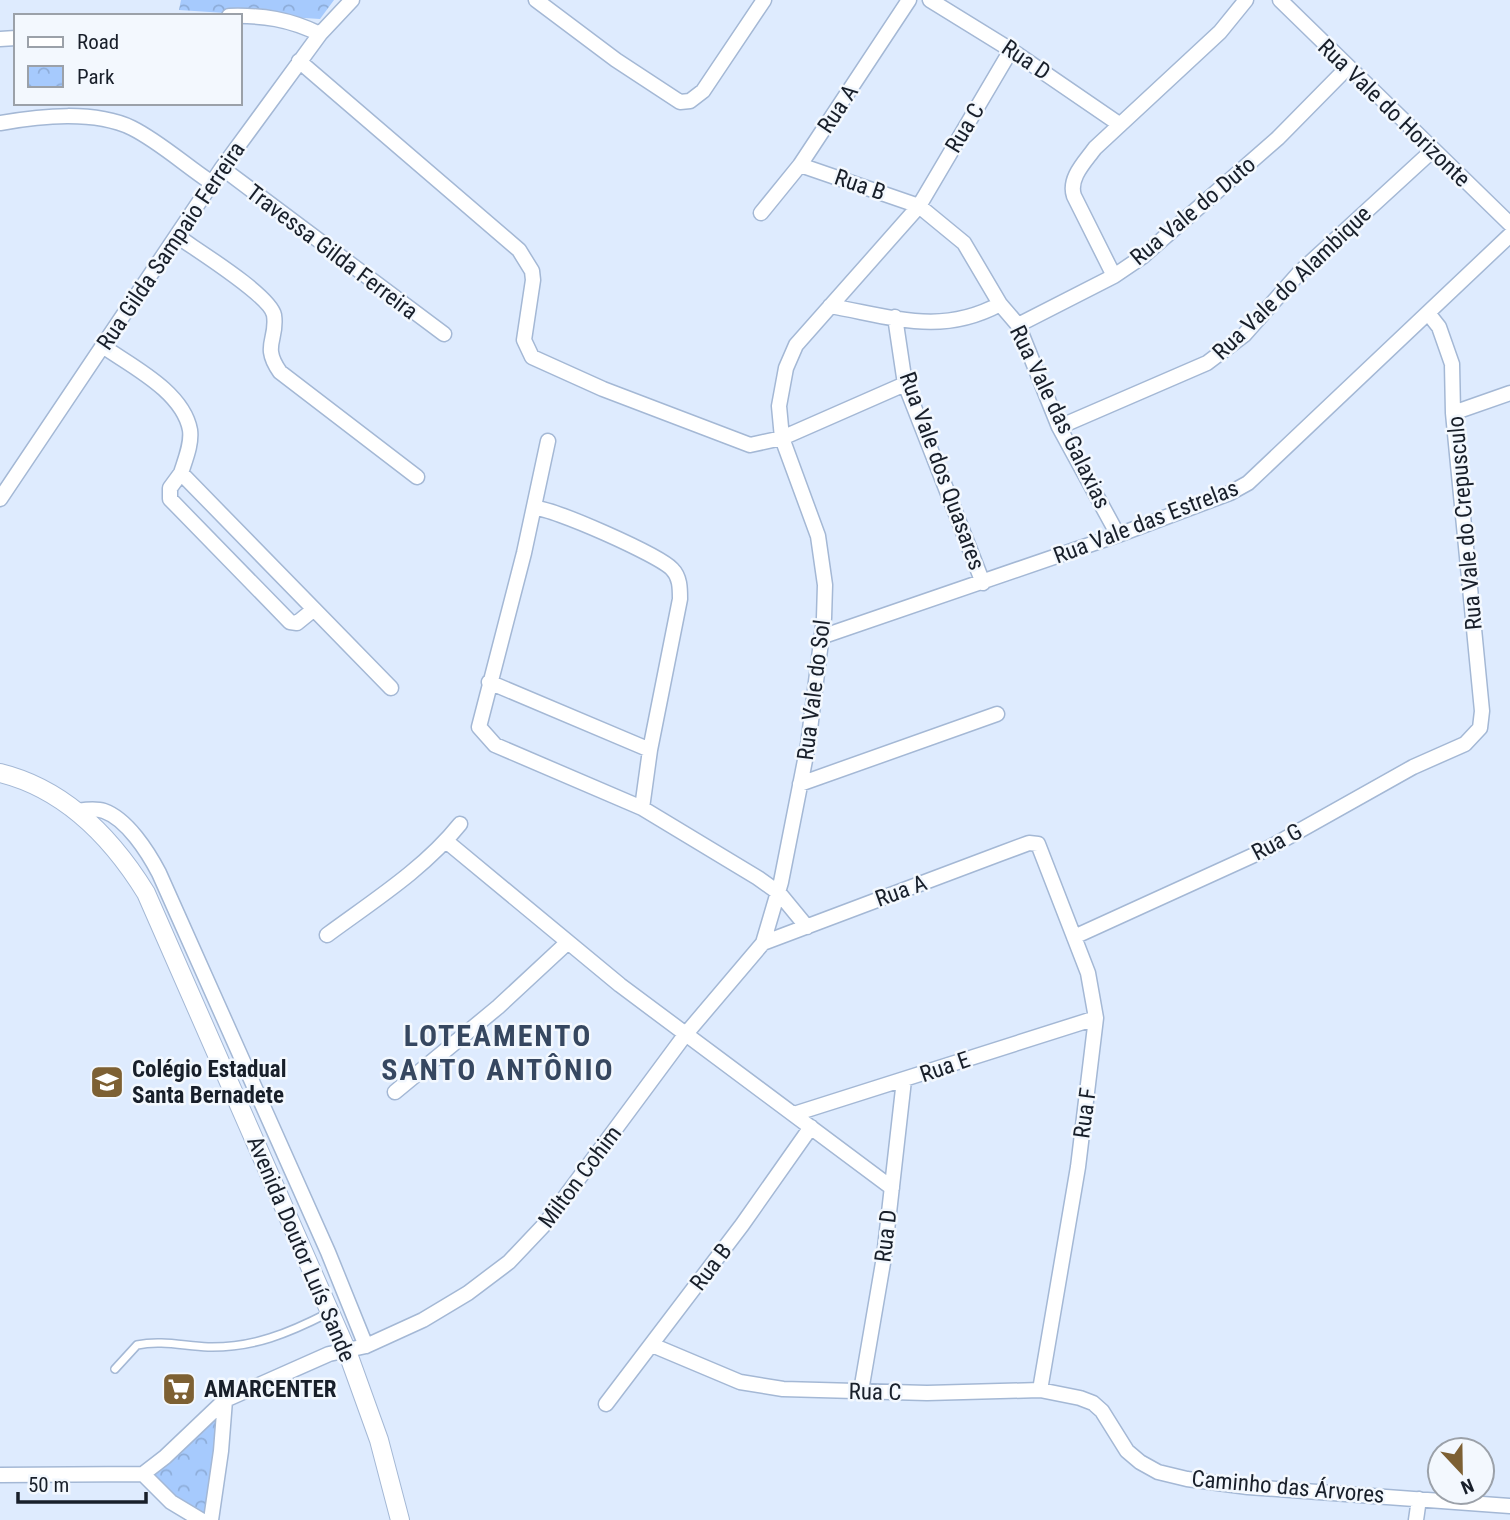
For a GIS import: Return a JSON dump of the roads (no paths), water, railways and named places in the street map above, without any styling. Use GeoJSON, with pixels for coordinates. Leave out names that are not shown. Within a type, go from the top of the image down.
{"type":"FeatureCollection","features":[{"type":"Feature","properties":{"kind":"street","name":"Rua Gilda Sampaio Ferreira"},"geometry":{"type":"LineString","coordinates":[[0,499],[222,168],[299,61],[352,0]]}},
{"type":"Feature","properties":{"kind":"street"},"geometry":{"type":"LineString","coordinates":[[536,0],[616,60],[680,102],[690,101],[703,91],[764,0]]}},
{"type":"Feature","properties":{"kind":"street","name":"Rua A"},"geometry":{"type":"LineString","coordinates":[[761,213],[800,165],[909,0]]}},
{"type":"Feature","properties":{"kind":"street","name":"Rua D"},"geometry":{"type":"LineString","coordinates":[[930,0],[1011,50],[1119,124]]}},
{"type":"Feature","properties":{"kind":"street"},"geometry":{"type":"LineString","coordinates":[[1114,276],[1072,189],[1079,169],[1119,124],[1187,64],[1246,0]]}},
{"type":"Feature","properties":{"kind":"street","name":"Rua Vale do Horizonte"},"geometry":{"type":"LineString","coordinates":[[1280,0],[1510,224]]}},
{"type":"Feature","properties":{"kind":"street"},"geometry":{"type":"LineString","coordinates":[[242,16],[263,15],[300,25],[320,34]]}},
{"type":"Feature","properties":{"kind":"street","name":"Rua C"},"geometry":{"type":"LineString","coordinates":[[830,306],[919,206],[1011,50]]}},
{"type":"Feature","properties":{"kind":"street"},"geometry":{"type":"LineString","coordinates":[[299,61],[519,250],[532,271],[524,341],[532,357],[603,389],[750,445],[782,439],[905,384]]}},
{"type":"Feature","properties":{"kind":"street","name":"Rua Vale do Duto"},"geometry":{"type":"LineString","coordinates":[[1018,325],[1114,276],[1188,219],[1278,138],[1347,68]]}},
{"type":"Feature","properties":{"kind":"street"},"geometry":{"type":"LineString","coordinates":[[0,123],[51,118],[109,119],[134,129],[212,183]]}},
{"type":"Feature","properties":{"kind":"street","name":"Rua Vale do Alambique"},"geometry":{"type":"LineString","coordinates":[[1059,427],[1199,368],[1215,357],[1244,335],[1300,272],[1433,150]]}},
{"type":"Feature","properties":{"kind":"street","name":"Rua B"},"geometry":{"type":"LineString","coordinates":[[800,165],[919,206]]}},
{"type":"Feature","properties":{"kind":"street","name":"Travessa Gilda Ferreira"},"geometry":{"type":"LineString","coordinates":[[222,168],[444,334]]}},
{"type":"Feature","properties":{"kind":"street","name":"Rua Vale das Galaxias"},"geometry":{"type":"LineString","coordinates":[[919,206],[964,243],[1000,304],[1018,325],[1059,427],[1118,535]]}},
{"type":"Feature","properties":{"kind":"street","name":"Rua Vale das Estrelas"},"geometry":{"type":"LineString","coordinates":[[821,637],[1118,535],[1230,493],[1248,483],[1510,235]]}},
{"type":"Feature","properties":{"kind":"street"},"geometry":{"type":"LineString","coordinates":[[177,236],[249,287],[269,306],[274,314],[270,355],[280,372],[417,477]]}},
{"type":"Feature","properties":{"kind":"street"},"geometry":{"type":"LineString","coordinates":[[830,306],[933,324],[985,312],[1000,304]]}},
{"type":"Feature","properties":{"kind":"street","name":"Rua Vale do Sol"},"geometry":{"type":"LineString","coordinates":[[764,943],[779,894],[800,784],[821,637],[825,584],[818,536],[782,439],[779,406],[786,368],[796,345],[830,306]]}},
{"type":"Feature","properties":{"kind":"street","name":"Rua Vale do Crepusculo"},"geometry":{"type":"LineString","coordinates":[[1428,313],[1439,327],[1452,363],[1453,414],[1482,711],[1480,728],[1474,737]]}},
{"type":"Feature","properties":{"kind":"street","name":"Rua Vale dos Quasares"},"geometry":{"type":"LineString","coordinates":[[895,317],[905,384],[983,583]]}},
{"type":"Feature","properties":{"kind":"street"},"geometry":{"type":"LineString","coordinates":[[104,347],[163,390],[186,416],[190,432],[181,473],[170,488],[170,499],[290,622],[297,623],[313,610]]}},
{"type":"Feature","properties":{"kind":"street"},"geometry":{"type":"LineString","coordinates":[[1453,414],[1510,393]]}},
{"type":"Feature","properties":{"kind":"street"},"geometry":{"type":"LineString","coordinates":[[548,441],[534,508],[479,727],[488,738],[543,766],[642,808],[758,878],[779,894],[807,927]]}},
{"type":"Feature","properties":{"kind":"street"},"geometry":{"type":"LineString","coordinates":[[181,473],[391,688]]}},
{"type":"Feature","properties":{"kind":"street"},"geometry":{"type":"LineString","coordinates":[[534,508],[617,538],[674,571],[680,586],[680,599],[650,750],[642,808]]}},
{"type":"Feature","properties":{"kind":"street"},"geometry":{"type":"LineString","coordinates":[[489,682],[650,750]]}},
{"type":"Feature","properties":{"kind":"street"},"geometry":{"type":"LineString","coordinates":[[800,784],[997,714]]}},
{"type":"Feature","properties":{"kind":"street","name":"Rua G"},"geometry":{"type":"LineString","coordinates":[[1074,937],[1265,850],[1474,737]]}},
{"type":"Feature","properties":{"kind":"street","name":"Avenida Doutor Luís Sande"},"geometry":{"type":"LineString","coordinates":[[0,773],[19,777],[76,811],[97,827],[126,861],[146,893],[347,1351],[379,1440],[400,1520]]}},
{"type":"Feature","properties":{"kind":"street"},"geometry":{"type":"LineString","coordinates":[[76,811],[94,810],[114,816],[145,849],[159,873],[328,1252],[366,1346]]}},
{"type":"Feature","properties":{"kind":"street"},"geometry":{"type":"LineString","coordinates":[[327,934],[446,841],[460,824]]}},
{"type":"Feature","properties":{"kind":"street"},"geometry":{"type":"LineString","coordinates":[[446,841],[685,1035],[892,1188]]}},
{"type":"Feature","properties":{"kind":"street","name":"Rua A"},"geometry":{"type":"LineString","coordinates":[[764,943],[1029,843],[1038,844]]}},
{"type":"Feature","properties":{"kind":"street","name":"Rua F"},"geometry":{"type":"LineString","coordinates":[[1038,844],[1088,972],[1096,1018],[1078,1167],[1040,1390]]}},
{"type":"Feature","properties":{"kind":"street"},"geometry":{"type":"LineString","coordinates":[[395,1092],[498,1007],[568,942]]}},
{"type":"Feature","properties":{"kind":"street","name":"Milton Cohim"},"geometry":{"type":"LineString","coordinates":[[143,1474],[165,1457],[225,1400],[308,1362],[366,1346],[423,1320],[468,1293],[509,1262],[545,1224],[685,1035],[764,943]]}},
{"type":"Feature","properties":{"kind":"street","name":"Rua E"},"geometry":{"type":"LineString","coordinates":[[794,1114],[1096,1018]]}},
{"type":"Feature","properties":{"kind":"street","name":"Rua D"},"geometry":{"type":"LineString","coordinates":[[861,1391],[884,1257],[904,1080]]}},
{"type":"Feature","properties":{"kind":"street","name":"Rua B"},"geometry":{"type":"LineString","coordinates":[[606,1404],[811,1127]]}},
{"type":"Feature","properties":{"kind":"street","name":"Rua C"},"geometry":{"type":"LineString","coordinates":[[652,1345],[740,1382],[783,1389],[927,1393],[1040,1390],[1087,1401],[1101,1411]]}},
{"type":"Feature","properties":{"kind":"street"},"geometry":{"type":"LineString","coordinates":[[211,1520],[225,1400]]}},
{"type":"Feature","properties":{"kind":"street","name":"Caminho das Árvores"},"geometry":{"type":"LineString","coordinates":[[1101,1411],[1127,1451],[1157,1472],[1248,1487],[1510,1506]]}},
{"type":"Feature","properties":{"kind":"street"},"geometry":{"type":"LineString","coordinates":[[0,1475],[143,1474],[171,1502],[201,1520]]}},
{"type":"Feature","properties":{"kind":"street"},"geometry":{"type":"LineString","coordinates":[[1416,1520],[1419,1499]]}},
{"type":"Feature","properties":{"kind":"lane"},"geometry":{"type":"LineString","coordinates":[[115,1369],[137,1345],[168,1343],[241,1346],[295,1331],[329,1312]]}},
{"type":"Feature","properties":{"kind":"place","name":"Colégio Estadual Santa Bernadete"},"geometry":{"type":"Point","coordinates":[107,1082]}},
{"type":"Feature","properties":{"kind":"place","name":"AMARCENTER"},"geometry":{"type":"Point","coordinates":[179,1389]}},
{"type":"Feature","properties":{"kind":"district","name":"LOTEAMENTO SANTO ANTÔNIO"},"geometry":{"type":"Point","coordinates":[498,1052]}}]}
